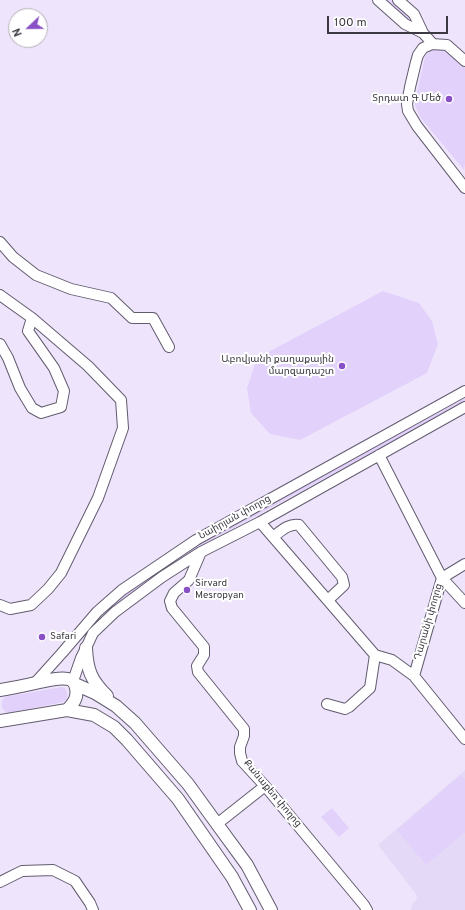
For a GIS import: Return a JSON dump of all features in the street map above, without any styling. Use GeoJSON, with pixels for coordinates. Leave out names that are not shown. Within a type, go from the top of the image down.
{"type":"FeatureCollection","features":[{"type":"Feature","properties":{"kind":"main road"},"geometry":{"type":"LineString","coordinates":[[86,648],[89,670],[97,686],[135,723],[188,784],[247,865],[271,910]]}},
{"type":"Feature","properties":{"kind":"main road"},"geometry":{"type":"LineString","coordinates":[[0,690],[58,678],[68,679],[116,706]]}},
{"type":"Feature","properties":{"kind":"main road"},"geometry":{"type":"LineString","coordinates":[[67,710],[73,704],[77,696],[74,682]]}},
{"type":"Feature","properties":{"kind":"main road"},"geometry":{"type":"LineString","coordinates":[[1,720],[67,710],[94,715],[114,727],[178,799],[232,877],[250,910]]}},
{"type":"Feature","properties":{"kind":"street"},"geometry":{"type":"LineString","coordinates":[[378,0],[406,24],[423,33]]}},
{"type":"Feature","properties":{"kind":"street"},"geometry":{"type":"LineString","coordinates":[[398,0],[414,14],[430,45]]}},
{"type":"Feature","properties":{"kind":"street"},"geometry":{"type":"LineString","coordinates":[[465,61],[446,45],[430,45],[423,48],[418,56],[408,93],[407,104],[408,111],[416,126],[465,188]]}},
{"type":"Feature","properties":{"kind":"street"},"geometry":{"type":"LineString","coordinates":[[0,242],[13,257],[36,275],[71,289],[111,298],[132,318],[153,318],[169,347]]}},
{"type":"Feature","properties":{"kind":"street"},"geometry":{"type":"LineString","coordinates":[[0,296],[32,318],[88,366],[121,400],[123,428],[98,498],[60,573],[48,589],[31,605],[10,609],[0,605]]}},
{"type":"Feature","properties":{"kind":"street"},"geometry":{"type":"LineString","coordinates":[[0,344],[8,358],[20,388],[32,408],[41,413],[61,407],[64,391],[54,368],[28,331],[32,318]]}},
{"type":"Feature","properties":{"kind":"street","name":"Նաիրյան փողոց"},"geometry":{"type":"LineString","coordinates":[[34,683],[97,612],[122,590],[196,540],[465,391]]}},
{"type":"Feature","properties":{"kind":"street","name":"Նաիրյան փողոց"},"geometry":{"type":"LineString","coordinates":[[74,682],[81,658],[93,633],[110,616],[162,577],[201,552],[260,522],[465,407]]}},
{"type":"Feature","properties":{"kind":"street","name":"Դարանի փողոց"},"geometry":{"type":"LineString","coordinates":[[379,455],[442,578],[414,676]]}},
{"type":"Feature","properties":{"kind":"street"},"geometry":{"type":"LineString","coordinates":[[260,522],[375,655],[392,660],[414,676],[465,739]]}},
{"type":"Feature","properties":{"kind":"street"},"geometry":{"type":"LineString","coordinates":[[273,537],[289,525],[299,525],[342,577],[344,585],[328,600]]}},
{"type":"Feature","properties":{"kind":"street","name":"Քանաքեռ փողոց"},"geometry":{"type":"LineString","coordinates":[[201,552],[189,580],[174,593],[170,601],[172,608],[204,646],[204,655],[197,666],[198,672],[244,729],[244,736],[240,747],[242,761],[265,786],[364,905],[366,910]]}},
{"type":"Feature","properties":{"kind":"street"},"geometry":{"type":"LineString","coordinates":[[465,564],[442,578],[465,603]]}},
{"type":"Feature","properties":{"kind":"street"},"geometry":{"type":"LineString","coordinates":[[327,704],[345,709],[370,688],[375,655]]}},
{"type":"Feature","properties":{"kind":"street"},"geometry":{"type":"LineString","coordinates":[[217,824],[265,786]]}},
{"type":"Feature","properties":{"kind":"street"},"geometry":{"type":"LineString","coordinates":[[0,882],[22,871],[53,870],[75,881],[94,910]]}},
{"type":"Feature","properties":{"kind":"shaded area"},"geometry":{"type":"Polygon","coordinates":[[[384,0],[391,0],[411,17],[413,23],[409,22],[384,0]]]}},
{"type":"Feature","properties":{"kind":"shaded area"},"geometry":{"type":"Polygon","coordinates":[[[434,48],[444,49],[465,68],[464,170],[420,117],[415,105],[425,57],[434,48]]]}},
{"type":"Feature","properties":{"kind":"shaded area","name":"Աբովյանի քաղաքային մարզադաշտ"},"geometry":{"type":"Polygon","coordinates":[[[383,291],[419,303],[432,321],[438,344],[427,373],[300,440],[270,434],[251,413],[247,388],[257,358],[383,291]]]}},
{"type":"Feature","properties":{"kind":"shaded area"},"geometry":{"type":"Polygon","coordinates":[[[465,398],[465,402],[204,544],[154,576],[104,614],[103,613],[152,574],[202,542],[465,398]]]}},
{"type":"Feature","properties":{"kind":"shaded area"},"geometry":{"type":"Polygon","coordinates":[[[61,687],[65,688],[67,694],[67,698],[63,702],[8,713],[2,708],[3,699],[5,697],[61,687]]]}},
{"type":"Feature","properties":{"kind":"shaded area"},"geometry":{"type":"Polygon","coordinates":[[[465,770],[465,910],[410,910],[412,908],[411,905],[417,899],[416,894],[378,845],[465,770]]]}},
{"type":"Feature","properties":{"kind":"shaded area"},"geometry":{"type":"Polygon","coordinates":[[[461,775],[465,780],[465,832],[426,865],[397,830],[461,775]]]}},
{"type":"Feature","properties":{"kind":"shaded area"},"geometry":{"type":"Polygon","coordinates":[[[332,808],[349,828],[339,837],[321,817],[332,808]]]}},
{"type":"Feature","properties":{"kind":"place","name":"Տրդատ Գ Մեծ"},"geometry":{"type":"Point","coordinates":[449,99]}},
{"type":"Feature","properties":{"kind":"place","name":"Աբովյանի քաղաքային մարզադաշտ"},"geometry":{"type":"Point","coordinates":[342,366]}},
{"type":"Feature","properties":{"kind":"place","name":"Sirvard Mesropyan"},"geometry":{"type":"Point","coordinates":[187,590]}},
{"type":"Feature","properties":{"kind":"place","name":"Safari"},"geometry":{"type":"Point","coordinates":[42,637]}}]}
